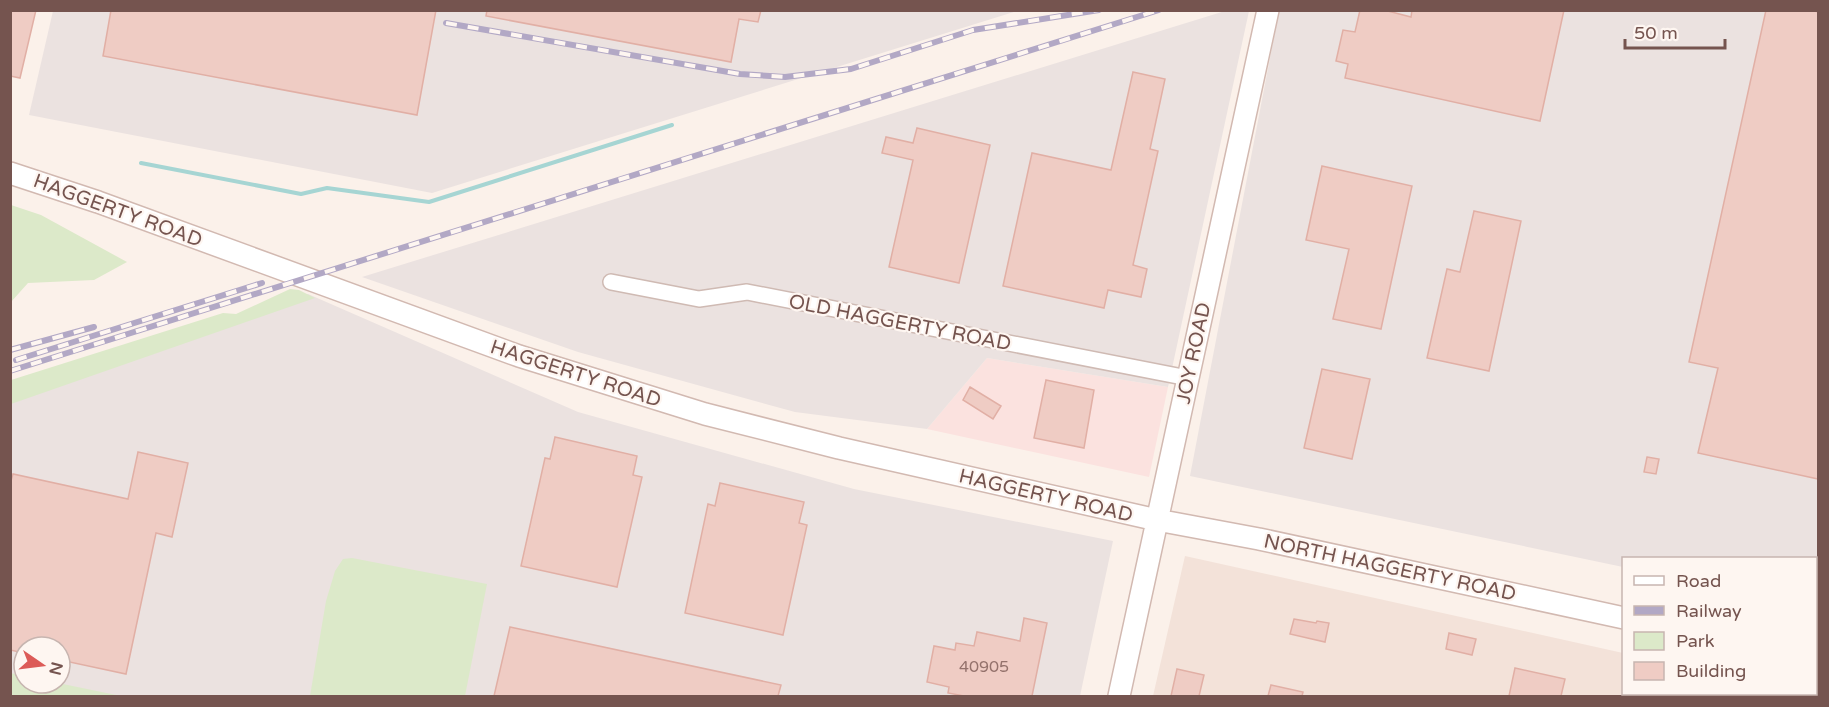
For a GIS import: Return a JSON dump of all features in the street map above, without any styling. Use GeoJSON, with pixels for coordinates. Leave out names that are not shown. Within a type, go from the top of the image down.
{"type":"FeatureCollection","features":[{"type":"Feature","properties":{"kind":"main road","name":"JOY ROAD"},"geometry":{"type":"LineString","coordinates":[[1119,696],[1268,10]]}},
{"type":"Feature","properties":{"kind":"main road","name":"HAGGERTY ROAD"},"geometry":{"type":"LineString","coordinates":[[10,172],[519,356],[639,395],[805,440],[1156,520]]}},
{"type":"Feature","properties":{"kind":"main road","name":"NORTH HAGGERTY ROAD"},"geometry":{"type":"LineString","coordinates":[[1156,520],[1259,539],[1622,618]]}},
{"type":"Feature","properties":{"kind":"street","name":"OLD HAGGERTY ROAD"},"geometry":{"type":"LineString","coordinates":[[611,282],[699,299],[747,292],[1188,378]]}},
{"type":"Feature","properties":{"kind":"shaded area"},"geometry":{"type":"Polygon","coordinates":[[[53,11],[1017,11],[432,193],[29,115],[53,11]]]}},
{"type":"Feature","properties":{"kind":"shaded area"},"geometry":{"type":"Polygon","coordinates":[[[1225,11],[1249,11],[1168,387],[987,358],[927,429],[795,412],[578,352],[362,277],[1225,11]]]}},
{"type":"Feature","properties":{"kind":"shaded area"},"geometry":{"type":"Polygon","coordinates":[[[1279,11],[1818,11],[1818,608],[1817,557],[1622,557],[1622,567],[1190,476],[1279,11]]]}},
{"type":"Feature","properties":{"kind":"shaded area"},"geometry":{"type":"Polygon","coordinates":[[[308,294],[578,412],[854,489],[1113,541],[1080,696],[75,696],[70,695],[72,695],[72,635],[12,635],[11,683],[10,393],[308,294]]]}},
{"type":"Feature","properties":{"kind":"shaded area"},"geometry":{"type":"Polygon","coordinates":[[[987,358],[1168,387],[1149,477],[927,429],[987,358]]]}},
{"type":"Feature","properties":{"kind":"shaded area"},"geometry":{"type":"Polygon","coordinates":[[[1185,556],[1622,653],[1622,695],[1818,696],[1153,696],[1185,556]]]}},
{"type":"Feature","properties":{"kind":"green space"},"geometry":{"type":"Polygon","coordinates":[[[11,205],[41,215],[127,262],[94,280],[28,283],[11,302],[11,205]]]}},
{"type":"Feature","properties":{"kind":"green space"},"geometry":{"type":"Polygon","coordinates":[[[290,289],[299,290],[315,298],[11,404],[11,380],[223,313],[236,314],[290,289]]]}},
{"type":"Feature","properties":{"kind":"green space"},"geometry":{"type":"Polygon","coordinates":[[[352,558],[487,584],[465,696],[310,696],[326,601],[335,571],[343,559],[352,558]]]}},
{"type":"Feature","properties":{"kind":"green space"},"geometry":{"type":"Polygon","coordinates":[[[10,673],[12,673],[12,695],[72,695],[72,686],[121,696],[11,696],[10,673]]]}},
{"type":"Feature","properties":{"kind":"building"},"geometry":{"type":"Polygon","coordinates":[[[10,10],[36,10],[20,78],[10,76],[10,10]]]}},
{"type":"Feature","properties":{"kind":"building"},"geometry":{"type":"Polygon","coordinates":[[[111,10],[436,10],[417,115],[103,56],[111,10]]]}},
{"type":"Feature","properties":{"kind":"building"},"geometry":{"type":"Polygon","coordinates":[[[487,10],[761,10],[758,22],[739,19],[731,62],[486,16],[487,10]]]}},
{"type":"Feature","properties":{"kind":"building"},"geometry":{"type":"Polygon","coordinates":[[[1360,10],[1384,10],[1411,17],[1412,10],[1564,10],[1540,121],[1345,78],[1348,64],[1336,61],[1343,30],[1355,32],[1360,10]]]}},
{"type":"Feature","properties":{"kind":"building"},"geometry":{"type":"Polygon","coordinates":[[[1766,10],[1818,12],[1818,479],[1698,453],[1718,368],[1689,362],[1766,10]]]}},
{"type":"Feature","properties":{"kind":"building"},"geometry":{"type":"Polygon","coordinates":[[[1133,72],[1165,79],[1150,149],[1158,151],[1133,265],[1147,269],[1141,297],[1108,290],[1104,308],[1003,286],[1032,153],[1111,170],[1133,72]]]}},
{"type":"Feature","properties":{"kind":"building"},"geometry":{"type":"Polygon","coordinates":[[[917,128],[990,145],[959,283],[889,267],[913,160],[882,153],[886,137],[913,143],[917,128]]]}},
{"type":"Feature","properties":{"kind":"building"},"geometry":{"type":"Polygon","coordinates":[[[1322,166],[1412,186],[1381,329],[1333,319],[1349,249],[1306,240],[1322,166]]]}},
{"type":"Feature","properties":{"kind":"building"},"geometry":{"type":"Polygon","coordinates":[[[1474,211],[1521,221],[1489,371],[1427,358],[1447,269],[1460,272],[1474,211]]]}},
{"type":"Feature","properties":{"kind":"building"},"geometry":{"type":"Polygon","coordinates":[[[1322,369],[1370,379],[1352,459],[1304,448],[1322,369]]]}},
{"type":"Feature","properties":{"kind":"building"},"geometry":{"type":"Polygon","coordinates":[[[1046,380],[1094,390],[1084,448],[1034,438],[1046,380]]]}},
{"type":"Feature","properties":{"kind":"building"},"geometry":{"type":"Polygon","coordinates":[[[970,387],[1001,406],[993,419],[963,400],[970,387]]]}},
{"type":"Feature","properties":{"kind":"building"},"geometry":{"type":"Polygon","coordinates":[[[555,437],[637,456],[633,475],[642,477],[617,587],[521,566],[545,458],[550,459],[555,437]]]}},
{"type":"Feature","properties":{"kind":"building"},"geometry":{"type":"Polygon","coordinates":[[[138,452],[188,463],[172,537],[156,533],[126,674],[72,663],[72,635],[12,635],[12,650],[10,650],[10,484],[13,474],[128,499],[138,452]]]}},
{"type":"Feature","properties":{"kind":"building"},"geometry":{"type":"Polygon","coordinates":[[[1647,457],[1659,459],[1656,474],[1644,472],[1647,457]]]}},
{"type":"Feature","properties":{"kind":"building"},"geometry":{"type":"Polygon","coordinates":[[[720,483],[804,502],[799,523],[807,525],[783,635],[685,613],[708,504],[715,506],[720,483]]]}},
{"type":"Feature","properties":{"kind":"building"},"geometry":{"type":"Polygon","coordinates":[[[1024,618],[1047,623],[1032,696],[964,696],[948,693],[949,687],[927,682],[934,646],[955,650],[956,643],[974,646],[977,632],[1020,641],[1024,618]]]}},
{"type":"Feature","properties":{"kind":"building"},"geometry":{"type":"Polygon","coordinates":[[[1294,619],[1329,623],[1325,642],[1290,634],[1294,619]]]}},
{"type":"Feature","properties":{"kind":"building"},"geometry":{"type":"Polygon","coordinates":[[[510,627],[781,685],[778,696],[494,696],[510,627]]]}},
{"type":"Feature","properties":{"kind":"building"},"geometry":{"type":"Polygon","coordinates":[[[1449,633],[1476,639],[1472,655],[1446,649],[1449,633]]]}},
{"type":"Feature","properties":{"kind":"building"},"geometry":{"type":"Polygon","coordinates":[[[1515,668],[1565,679],[1561,696],[1509,696],[1515,668]]]}},
{"type":"Feature","properties":{"kind":"building"},"geometry":{"type":"Polygon","coordinates":[[[1177,669],[1204,675],[1199,696],[1171,696],[1177,669]]]}},
{"type":"Feature","properties":{"kind":"building"},"geometry":{"type":"Polygon","coordinates":[[[1271,685],[1303,692],[1302,696],[1268,696],[1271,685]]]}},
{"type":"Feature","properties":{"kind":"waterway"},"geometry":{"type":"LineString","coordinates":[[141,163],[301,194],[327,188],[429,202],[672,125]]}},
{"type":"Feature","properties":{"kind":"railway"},"geometry":{"type":"LineString","coordinates":[[446,23],[740,74],[785,77],[851,69],[973,30],[1099,10]]}},
{"type":"Feature","properties":{"kind":"railway"},"geometry":{"type":"LineString","coordinates":[[10,371],[1159,10]]}},
{"type":"Feature","properties":{"kind":"railway"},"geometry":{"type":"LineString","coordinates":[[16,360],[262,283]]}},
{"type":"Feature","properties":{"kind":"railway"},"geometry":{"type":"LineString","coordinates":[[10,350],[94,327]]}}]}
